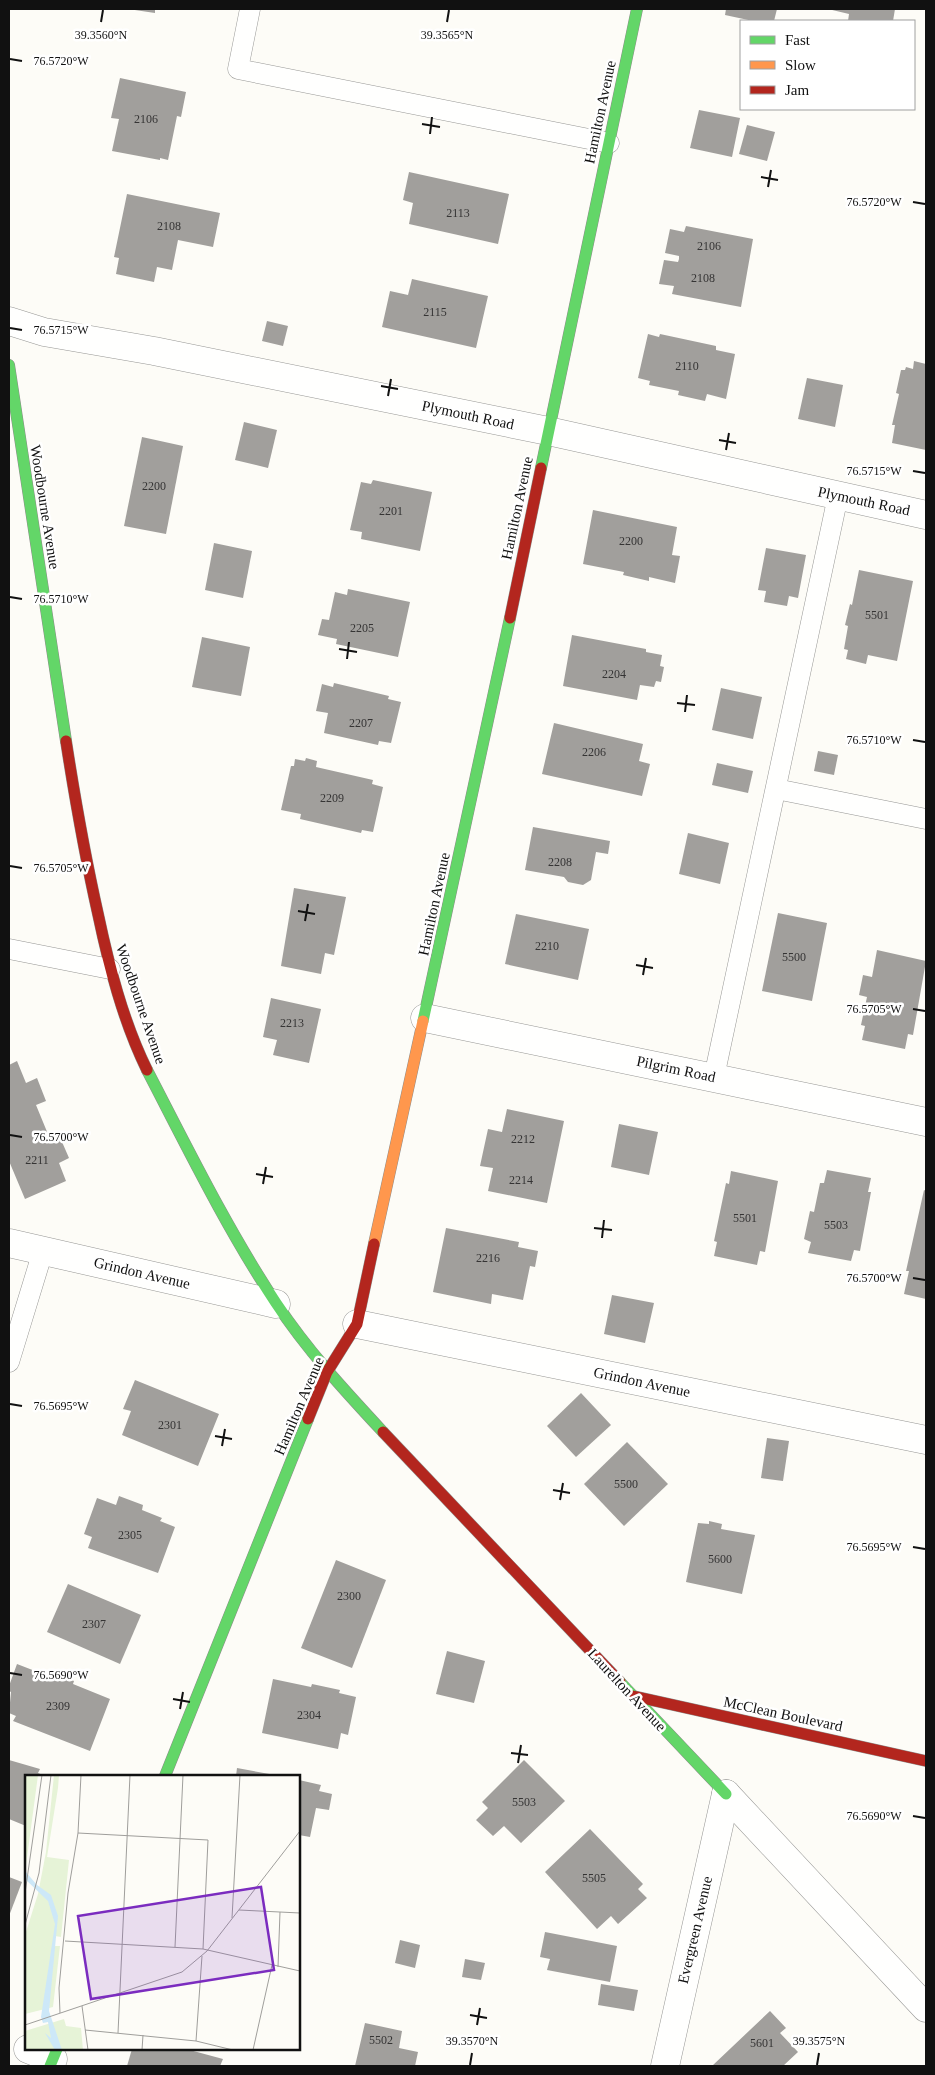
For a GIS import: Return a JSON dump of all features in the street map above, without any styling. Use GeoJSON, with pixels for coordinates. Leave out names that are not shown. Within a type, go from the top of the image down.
{"type":"FeatureCollection","features":[{"type":"Feature","properties":{"kind":"street","name":"Hamilton Avenue"},"geometry":{"type":"LineString","coordinates":[[165,1775],[326,1372],[357,1324],[425,1018],[637,9]]}},
{"type":"Feature","properties":{"kind":"street","name":"Plymouth Road"},"geometry":{"type":"LineString","coordinates":[[9,321],[44,332],[154,350],[548,431],[926,515]]}},
{"type":"Feature","properties":{"kind":"street","name":"Woodbourne Avenue"},"geometry":{"type":"LineString","coordinates":[[9,365],[79,830],[110,969],[140,1055],[218,1207],[276,1304],[326,1372]]}},
{"type":"Feature","properties":{"kind":"street","name":"Pilgrim Road"},"geometry":{"type":"LineString","coordinates":[[425,1018],[926,1122]]}},
{"type":"Feature","properties":{"kind":"street","name":"Grindon Avenue"},"geometry":{"type":"LineString","coordinates":[[9,1243],[276,1304]]}},
{"type":"Feature","properties":{"kind":"street","name":"Grindon Avenue"},"geometry":{"type":"LineString","coordinates":[[357,1324],[926,1440]]}},
{"type":"Feature","properties":{"kind":"street","name":"Laurelton Avenue"},"geometry":{"type":"LineString","coordinates":[[326,1372],[926,2008]]}},
{"type":"Feature","properties":{"kind":"street","name":"McClean Boulevard"},"geometry":{"type":"LineString","coordinates":[[633,1696],[926,1761]]}},
{"type":"Feature","properties":{"kind":"street","name":"Evergreen Avenue"},"geometry":{"type":"LineString","coordinates":[[665,2066],[726,1794]]}},
{"type":"Feature","properties":{"kind":"street"},"geometry":{"type":"LineString","coordinates":[[9,2041],[25,2047]]}},
{"type":"Feature","properties":{"kind":"street"},"geometry":{"type":"LineString","coordinates":[[32,2050],[53,2058]]}},
{"type":"Feature","properties":{"kind":"lane"},"geometry":{"type":"LineString","coordinates":[[250,9],[238,69],[609,143]]}},
{"type":"Feature","properties":{"kind":"lane"},"geometry":{"type":"LineString","coordinates":[[714,1077],[838,496]]}},
{"type":"Feature","properties":{"kind":"lane"},"geometry":{"type":"LineString","coordinates":[[776,789],[926,819]]}},
{"type":"Feature","properties":{"kind":"lane"},"geometry":{"type":"LineString","coordinates":[[9,949],[110,969]]}},
{"type":"Feature","properties":{"kind":"lane"},"geometry":{"type":"LineString","coordinates":[[9,1362],[44,1251]]}},
{"type":"Feature","properties":{"kind":"building"},"geometry":{"type":"Polygon","coordinates":[[[128,9],[155,9],[155,13],[128,9]]]}},
{"type":"Feature","properties":{"kind":"building"},"geometry":{"type":"Polygon","coordinates":[[[726,9],[777,9],[774,20],[748,20],[725,15],[726,9]]]}},
{"type":"Feature","properties":{"kind":"building"},"geometry":{"type":"Polygon","coordinates":[[[828,9],[895,9],[893,20],[848,20],[849,14],[828,9]]]}},
{"type":"Feature","properties":{"kind":"building"},"geometry":{"type":"Polygon","coordinates":[[[120,78],[186,92],[181,117],[177,116],[168,160],[112,151],[119,119],[111,118],[120,78]]]}},
{"type":"Feature","properties":{"kind":"building"},"geometry":{"type":"Polygon","coordinates":[[[699,110],[740,118],[732,157],[690,148],[699,110]]]}},
{"type":"Feature","properties":{"kind":"building"},"geometry":{"type":"Polygon","coordinates":[[[747,125],[775,132],[767,161],[739,154],[747,125]]]}},
{"type":"Feature","properties":{"kind":"building"},"geometry":{"type":"Polygon","coordinates":[[[409,172],[509,194],[498,244],[409,224],[413,203],[403,200],[409,172]]]}},
{"type":"Feature","properties":{"kind":"building"},"geometry":{"type":"Polygon","coordinates":[[[127,194],[220,213],[213,247],[178,240],[172,270],[157,267],[154,282],[116,274],[119,258],[114,257],[127,194]]]}},
{"type":"Feature","properties":{"kind":"building"},"geometry":{"type":"Polygon","coordinates":[[[686,226],[753,239],[741,307],[672,294],[674,286],[659,284],[664,260],[678,262],[679,259],[679,256],[665,253],[670,229],[684,232],[686,226]]]}},
{"type":"Feature","properties":{"kind":"building"},"geometry":{"type":"Polygon","coordinates":[[[412,279],[488,296],[476,348],[382,327],[390,291],[408,295],[412,279]]]}},
{"type":"Feature","properties":{"kind":"building"},"geometry":{"type":"Polygon","coordinates":[[[267,321],[288,326],[283,346],[262,341],[267,321]]]}},
{"type":"Feature","properties":{"kind":"building"},"geometry":{"type":"Polygon","coordinates":[[[648,334],[659,337],[660,334],[716,346],[716,350],[735,354],[726,399],[707,394],[705,401],[678,395],[679,391],[649,385],[650,381],[638,378],[648,334]]]}},
{"type":"Feature","properties":{"kind":"building"},"geometry":{"type":"Polygon","coordinates":[[[914,361],[926,364],[926,450],[892,443],[895,425],[892,425],[899,394],[896,393],[901,370],[905,370],[906,367],[913,369],[914,361]]]}},
{"type":"Feature","properties":{"kind":"building"},"geometry":{"type":"Polygon","coordinates":[[[807,378],[843,385],[835,427],[798,419],[807,378]]]}},
{"type":"Feature","properties":{"kind":"building"},"geometry":{"type":"Polygon","coordinates":[[[244,422],[277,430],[268,468],[235,460],[244,422]]]}},
{"type":"Feature","properties":{"kind":"building"},"geometry":{"type":"Polygon","coordinates":[[[142,437],[183,446],[166,534],[124,526],[142,437]]]}},
{"type":"Feature","properties":{"kind":"building"},"geometry":{"type":"Polygon","coordinates":[[[373,480],[432,492],[420,551],[361,539],[362,532],[350,530],[361,482],[371,484],[373,480]]]}},
{"type":"Feature","properties":{"kind":"building"},"geometry":{"type":"Polygon","coordinates":[[[593,510],[677,527],[672,555],[680,556],[675,583],[649,577],[649,581],[623,575],[624,572],[583,564],[593,510]]]}},
{"type":"Feature","properties":{"kind":"building"},"geometry":{"type":"Polygon","coordinates":[[[214,543],[252,551],[243,598],[205,590],[214,543]]]}},
{"type":"Feature","properties":{"kind":"building"},"geometry":{"type":"Polygon","coordinates":[[[766,548],[806,555],[798,598],[789,596],[787,606],[764,602],[766,591],[758,590],[766,548]]]}},
{"type":"Feature","properties":{"kind":"building"},"geometry":{"type":"Polygon","coordinates":[[[859,570],[913,581],[897,661],[868,655],[866,664],[846,659],[848,650],[844,649],[848,626],[845,625],[850,604],[852,605],[859,570]]]}},
{"type":"Feature","properties":{"kind":"building"},"geometry":{"type":"Polygon","coordinates":[[[348,589],[410,602],[398,657],[336,644],[337,639],[318,635],[322,619],[329,620],[335,592],[347,595],[348,589]]]}},
{"type":"Feature","properties":{"kind":"building"},"geometry":{"type":"Polygon","coordinates":[[[572,635],[646,649],[646,652],[662,655],[660,666],[664,667],[661,682],[656,681],[654,687],[640,685],[637,700],[563,686],[572,635]]]}},
{"type":"Feature","properties":{"kind":"building"},"geometry":{"type":"Polygon","coordinates":[[[202,637],[250,647],[241,696],[192,687],[202,637]]]}},
{"type":"Feature","properties":{"kind":"building"},"geometry":{"type":"Polygon","coordinates":[[[334,683],[389,696],[388,699],[401,702],[391,743],[379,741],[378,745],[324,733],[328,713],[316,711],[322,684],[333,687],[334,683]]]}},
{"type":"Feature","properties":{"kind":"building"},"geometry":{"type":"Polygon","coordinates":[[[721,688],[762,697],[753,739],[712,730],[721,688]]]}},
{"type":"Feature","properties":{"kind":"building"},"geometry":{"type":"Polygon","coordinates":[[[554,723],[643,744],[639,761],[650,764],[642,796],[542,774],[554,723]]]}},
{"type":"Feature","properties":{"kind":"building"},"geometry":{"type":"Polygon","coordinates":[[[818,751],[838,755],[834,775],[814,771],[818,751]]]}},
{"type":"Feature","properties":{"kind":"building"},"geometry":{"type":"Polygon","coordinates":[[[306,758],[317,761],[316,767],[373,780],[372,784],[383,787],[373,832],[362,830],[361,833],[300,819],[301,814],[281,810],[291,766],[294,766],[295,759],[305,761],[306,758]]]}},
{"type":"Feature","properties":{"kind":"building"},"geometry":{"type":"Polygon","coordinates":[[[717,763],[753,771],[748,793],[712,785],[717,763]]]}},
{"type":"Feature","properties":{"kind":"building"},"geometry":{"type":"Polygon","coordinates":[[[533,827],[610,841],[608,854],[596,852],[591,880],[583,885],[568,882],[564,877],[525,870],[533,827]]]}},
{"type":"Feature","properties":{"kind":"building"},"geometry":{"type":"Polygon","coordinates":[[[688,833],[729,843],[720,884],[679,874],[688,833]]]}},
{"type":"Feature","properties":{"kind":"building"},"geometry":{"type":"Polygon","coordinates":[[[294,888],[346,897],[334,955],[325,953],[321,974],[281,966],[294,888]]]}},
{"type":"Feature","properties":{"kind":"building"},"geometry":{"type":"Polygon","coordinates":[[[778,913],[827,923],[812,1001],[762,991],[778,913]]]}},
{"type":"Feature","properties":{"kind":"building"},"geometry":{"type":"Polygon","coordinates":[[[516,914],[589,929],[578,980],[505,964],[516,914]]]}},
{"type":"Feature","properties":{"kind":"building"},"geometry":{"type":"Polygon","coordinates":[[[877,950],[926,961],[913,1035],[908,1034],[905,1049],[862,1040],[865,1026],[861,1025],[867,997],[859,995],[863,975],[872,977],[877,950]]]}},
{"type":"Feature","properties":{"kind":"building"},"geometry":{"type":"Polygon","coordinates":[[[271,998],[321,1009],[309,1063],[273,1055],[277,1040],[263,1037],[271,998]]]}},
{"type":"Feature","properties":{"kind":"building"},"geometry":{"type":"Polygon","coordinates":[[[17,1061],[26,1083],[37,1078],[46,1101],[36,1105],[50,1139],[59,1135],[69,1158],[59,1163],[66,1181],[25,1199],[9,1161],[9,1065],[17,1061]]]}},
{"type":"Feature","properties":{"kind":"building"},"geometry":{"type":"Polygon","coordinates":[[[507,1109],[564,1121],[547,1203],[488,1191],[493,1168],[480,1166],[488,1129],[502,1132],[507,1109]]]}},
{"type":"Feature","properties":{"kind":"building"},"geometry":{"type":"Polygon","coordinates":[[[619,1124],[658,1132],[649,1175],[611,1167],[619,1124]]]}},
{"type":"Feature","properties":{"kind":"building"},"geometry":{"type":"Polygon","coordinates":[[[827,1170],[871,1178],[868,1192],[871,1192],[860,1251],[854,1250],[851,1261],[808,1253],[811,1242],[804,1239],[810,1211],[814,1212],[820,1183],[824,1183],[827,1170]]]}},
{"type":"Feature","properties":{"kind":"building"},"geometry":{"type":"Polygon","coordinates":[[[731,1171],[778,1181],[765,1252],[760,1251],[757,1265],[714,1256],[717,1242],[714,1241],[726,1183],[729,1184],[731,1171]]]}},
{"type":"Feature","properties":{"kind":"building"},"geometry":{"type":"Polygon","coordinates":[[[924,1190],[926,1191],[926,1299],[904,1294],[909,1271],[906,1271],[924,1190]]]}},
{"type":"Feature","properties":{"kind":"building"},"geometry":{"type":"Polygon","coordinates":[[[446,1228],[519,1242],[518,1247],[538,1251],[535,1267],[530,1266],[523,1300],[492,1294],[491,1304],[433,1292],[446,1228]]]}},
{"type":"Feature","properties":{"kind":"building"},"geometry":{"type":"Polygon","coordinates":[[[612,1295],[654,1303],[645,1343],[604,1334],[612,1295]]]}},
{"type":"Feature","properties":{"kind":"building"},"geometry":{"type":"Polygon","coordinates":[[[135,1380],[219,1414],[198,1466],[122,1435],[131,1411],[123,1409],[135,1380]]]}},
{"type":"Feature","properties":{"kind":"building"},"geometry":{"type":"Polygon","coordinates":[[[581,1393],[611,1425],[576,1457],[547,1426],[581,1393]]]}},
{"type":"Feature","properties":{"kind":"building"},"geometry":{"type":"Polygon","coordinates":[[[767,1438],[789,1441],[783,1481],[761,1478],[767,1438]]]}},
{"type":"Feature","properties":{"kind":"building"},"geometry":{"type":"Polygon","coordinates":[[[627,1442],[668,1484],[624,1526],[584,1484],[627,1442]]]}},
{"type":"Feature","properties":{"kind":"building"},"geometry":{"type":"Polygon","coordinates":[[[119,1496],[143,1505],[142,1510],[162,1518],[160,1521],[175,1527],[158,1573],[88,1548],[92,1537],[84,1534],[97,1498],[116,1505],[119,1496]]]}},
{"type":"Feature","properties":{"kind":"building"},"geometry":{"type":"Polygon","coordinates":[[[709,1521],[722,1524],[721,1529],[755,1535],[742,1594],[686,1582],[698,1523],[709,1524],[709,1521]]]}},
{"type":"Feature","properties":{"kind":"building"},"geometry":{"type":"Polygon","coordinates":[[[336,1560],[386,1580],[352,1668],[301,1648],[336,1560]]]}},
{"type":"Feature","properties":{"kind":"building"},"geometry":{"type":"Polygon","coordinates":[[[68,1584],[141,1615],[120,1664],[47,1632],[68,1584]]]}},
{"type":"Feature","properties":{"kind":"building"},"geometry":{"type":"Polygon","coordinates":[[[447,1651],[485,1661],[474,1703],[436,1694],[447,1651]]]}},
{"type":"Feature","properties":{"kind":"building"},"geometry":{"type":"Polygon","coordinates":[[[17,1664],[48,1676],[50,1672],[74,1681],[73,1684],[110,1699],[90,1751],[13,1721],[16,1716],[9,1713],[11,1692],[9,1691],[9,1686],[17,1664]]]}},
{"type":"Feature","properties":{"kind":"building"},"geometry":{"type":"Polygon","coordinates":[[[273,1679],[311,1687],[312,1684],[340,1690],[339,1693],[356,1697],[348,1735],[341,1733],[338,1749],[262,1733],[273,1679]]]}},
{"type":"Feature","properties":{"kind":"building"},"geometry":{"type":"Polygon","coordinates":[[[9,1760],[40,1769],[38,1773],[43,1775],[25,1775],[25,1826],[9,1819],[9,1760]]]}},
{"type":"Feature","properties":{"kind":"building"},"geometry":{"type":"Polygon","coordinates":[[[524,1760],[565,1801],[521,1843],[504,1826],[493,1836],[476,1820],[488,1808],[482,1802],[524,1760]]]}},
{"type":"Feature","properties":{"kind":"building"},"geometry":{"type":"Polygon","coordinates":[[[237,1768],[275,1775],[236,1775],[237,1768]]]}},
{"type":"Feature","properties":{"kind":"building"},"geometry":{"type":"Polygon","coordinates":[[[300,1780],[321,1785],[319,1791],[332,1794],[329,1810],[316,1808],[310,1837],[300,1835],[300,1780]]]}},
{"type":"Feature","properties":{"kind":"building"},"geometry":{"type":"Polygon","coordinates":[[[590,1829],[643,1884],[638,1889],[647,1898],[618,1924],[611,1916],[597,1929],[545,1872],[590,1829]]]}},
{"type":"Feature","properties":{"kind":"building"},"geometry":{"type":"Polygon","coordinates":[[[9,1877],[22,1882],[9,1916],[9,1877]]]}},
{"type":"Feature","properties":{"kind":"building"},"geometry":{"type":"Polygon","coordinates":[[[545,1932],[617,1946],[610,1982],[547,1970],[550,1959],[540,1957],[545,1932]]]}},
{"type":"Feature","properties":{"kind":"building"},"geometry":{"type":"Polygon","coordinates":[[[400,1940],[420,1945],[415,1968],[395,1963],[400,1940]]]}},
{"type":"Feature","properties":{"kind":"building"},"geometry":{"type":"Polygon","coordinates":[[[465,1959],[485,1963],[481,1980],[462,1977],[465,1959]]]}},
{"type":"Feature","properties":{"kind":"building"},"geometry":{"type":"Polygon","coordinates":[[[601,1984],[638,1990],[634,2011],[598,2005],[601,1984]]]}},
{"type":"Feature","properties":{"kind":"building"},"geometry":{"type":"Polygon","coordinates":[[[770,2011],[786,2028],[780,2033],[798,2052],[783,2066],[712,2066],[770,2011]]]}},
{"type":"Feature","properties":{"kind":"building"},"geometry":{"type":"Polygon","coordinates":[[[365,2023],[402,2031],[399,2048],[418,2052],[415,2066],[355,2066],[365,2023]]]}},
{"type":"Feature","properties":{"kind":"building"},"geometry":{"type":"Polygon","coordinates":[[[132,2050],[190,2050],[223,2059],[220,2066],[127,2066],[132,2050]]]}},
{"type":"Feature","properties":{"kind":"traffic: fast"},"geometry":{"type":"LineString","coordinates":[[541,468],[637,9]]}},
{"type":"Feature","properties":{"kind":"traffic: fast"},"geometry":{"type":"LineString","coordinates":[[9,365],[66,741]]}},
{"type":"Feature","properties":{"kind":"traffic: fast"},"geometry":{"type":"LineString","coordinates":[[423,1021],[510,618]]}},
{"type":"Feature","properties":{"kind":"traffic: fast"},"geometry":{"type":"LineString","coordinates":[[147,1070],[224,1218],[276,1303],[313,1354],[383,1432]]}},
{"type":"Feature","properties":{"kind":"traffic: fast"},"geometry":{"type":"LineString","coordinates":[[165,1775],[308,1419]]}},
{"type":"Feature","properties":{"kind":"traffic: fast"},"geometry":{"type":"LineString","coordinates":[[620,1682],[726,1794]]}},
{"type":"Feature","properties":{"kind":"traffic: fast"},"geometry":{"type":"LineString","coordinates":[[50,2066],[57,2050]]}},
{"type":"Feature","properties":{"kind":"traffic: slow"},"geometry":{"type":"LineString","coordinates":[[374,1244],[423,1021]]}},
{"type":"Feature","properties":{"kind":"traffic: jam"},"geometry":{"type":"LineString","coordinates":[[510,618],[541,468]]}},
{"type":"Feature","properties":{"kind":"traffic: jam"},"geometry":{"type":"LineString","coordinates":[[66,741],[93,892],[107,953],[124,1013],[147,1070]]}},
{"type":"Feature","properties":{"kind":"traffic: jam"},"geometry":{"type":"LineString","coordinates":[[308,1419],[327,1372],[357,1324],[374,1244]]}},
{"type":"Feature","properties":{"kind":"traffic: jam"},"geometry":{"type":"LineString","coordinates":[[383,1432],[620,1682]]}},
{"type":"Feature","properties":{"kind":"traffic: jam"},"geometry":{"type":"LineString","coordinates":[[633,1696],[926,1761]]}}]}
